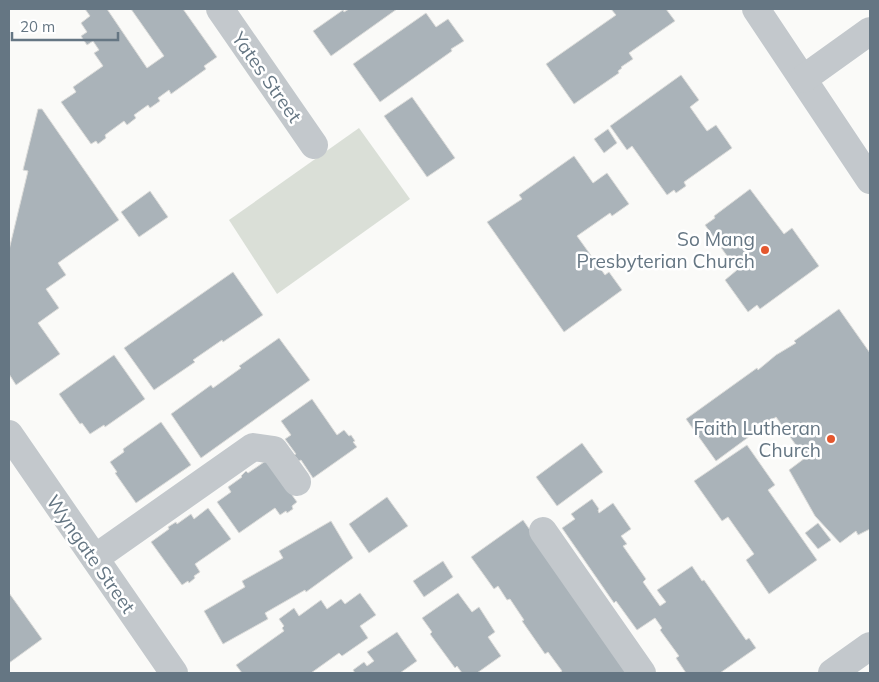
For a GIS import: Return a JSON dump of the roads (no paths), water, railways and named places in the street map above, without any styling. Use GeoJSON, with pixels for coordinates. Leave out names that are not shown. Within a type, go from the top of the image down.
{"type":"FeatureCollection","features":[{"type":"Feature","properties":{"kind":"street","name":"Yates Street"},"geometry":{"type":"LineString","coordinates":[[220,9],[314,145]]}},
{"type":"Feature","properties":{"kind":"street"},"geometry":{"type":"LineString","coordinates":[[756,9],[870,180]]}},
{"type":"Feature","properties":{"kind":"street"},"geometry":{"type":"LineString","coordinates":[[803,79],[870,32]]}},
{"type":"Feature","properties":{"kind":"street","name":"Wyngate Street"},"geometry":{"type":"LineString","coordinates":[[9,434],[174,673]]}},
{"type":"Feature","properties":{"kind":"street"},"geometry":{"type":"LineString","coordinates":[[95,558],[253,447],[274,450],[297,482]]}},
{"type":"Feature","properties":{"kind":"street"},"geometry":{"type":"LineString","coordinates":[[544,532],[642,673]]}},
{"type":"Feature","properties":{"kind":"street"},"geometry":{"type":"LineString","coordinates":[[832,673],[870,646]]}},
{"type":"Feature","properties":{"kind":"place","name":"So Mang Presbyterian Church"},"geometry":{"type":"Point","coordinates":[765,250]}},
{"type":"Feature","properties":{"kind":"place","name":"Faith Lutheran Church"},"geometry":{"type":"Point","coordinates":[831,439]}}]}
